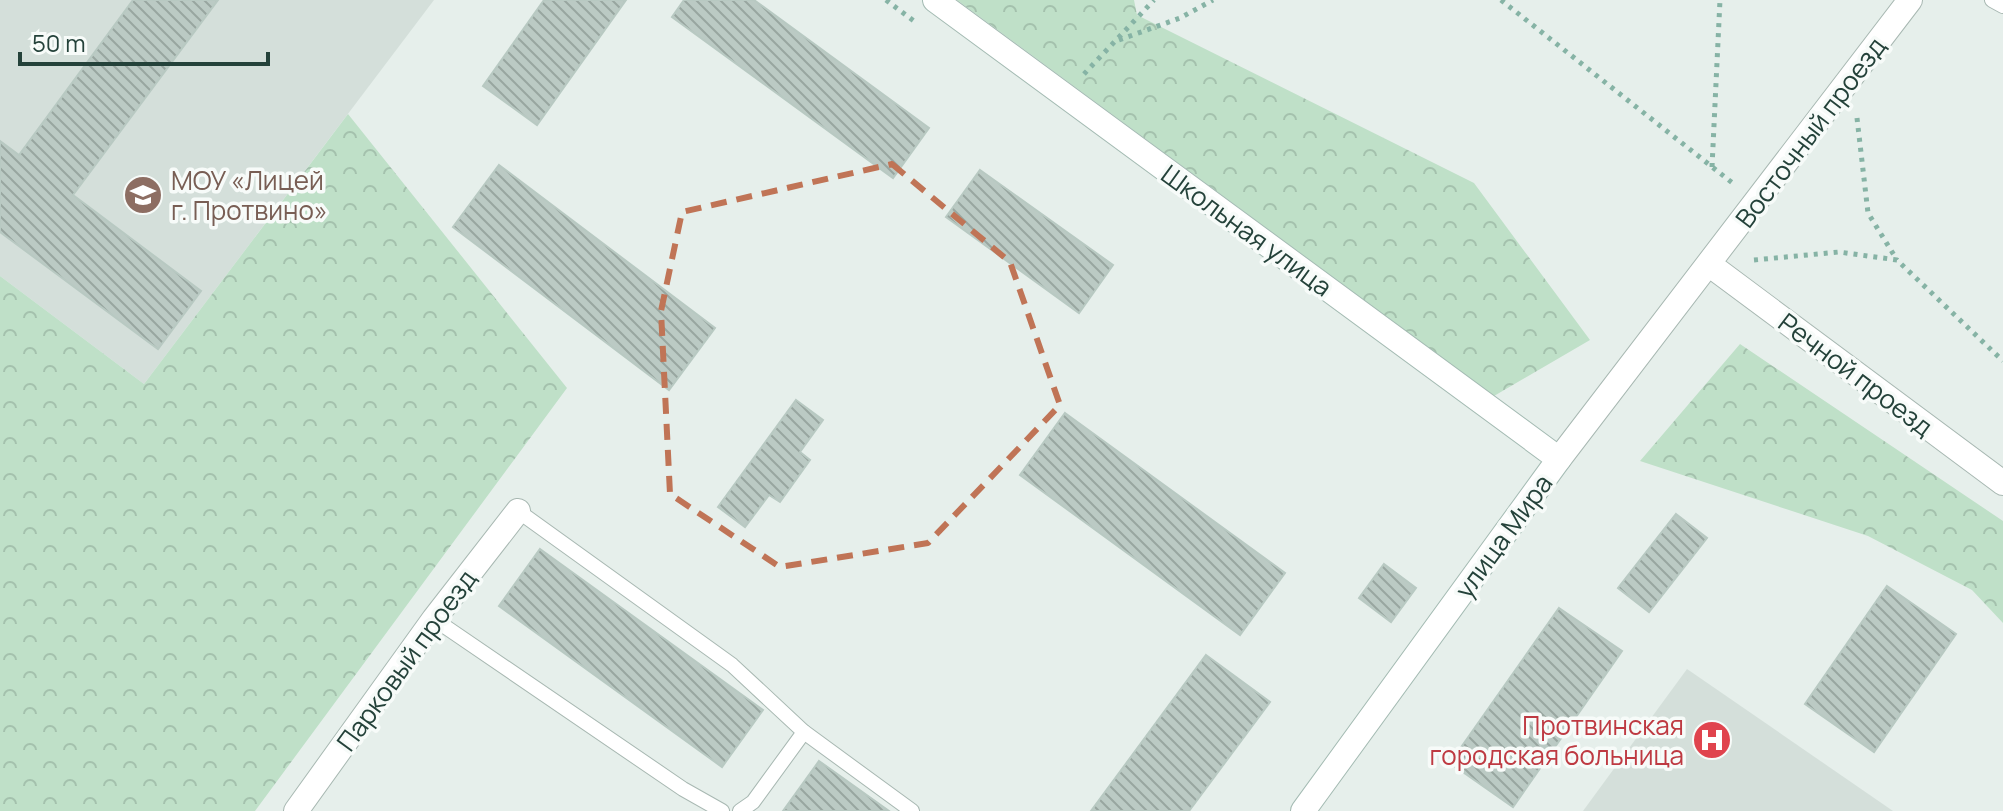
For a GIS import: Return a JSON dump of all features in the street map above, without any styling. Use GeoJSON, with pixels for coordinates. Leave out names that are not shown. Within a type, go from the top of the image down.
{"type":"FeatureCollection","features":[{"type":"Feature","properties":{"kind":"street","name":"Школьная улица"},"geometry":{"type":"LineString","coordinates":[[935,0],[1559,459]]}},
{"type":"Feature","properties":{"kind":"street","name":"Восточный проезд"},"geometry":{"type":"LineString","coordinates":[[1710,265],[1910,0]]}},
{"type":"Feature","properties":{"kind":"street","name":"улица Мира"},"geometry":{"type":"LineString","coordinates":[[1303,811],[1559,459],[1710,265]]}},
{"type":"Feature","properties":{"kind":"street","name":"Речной проезд"},"geometry":{"type":"LineString","coordinates":[[1710,265],[2003,483]]}},
{"type":"Feature","properties":{"kind":"street","name":"Парковый проезд"},"geometry":{"type":"LineString","coordinates":[[296,811],[434,619],[518,511]]}},
{"type":"Feature","properties":{"kind":"lane"},"geometry":{"type":"LineString","coordinates":[[1992,0],[2003,6]]}},
{"type":"Feature","properties":{"kind":"lane"},"geometry":{"type":"LineString","coordinates":[[518,511],[732,665],[804,732],[912,811]]}},
{"type":"Feature","properties":{"kind":"lane"},"geometry":{"type":"LineString","coordinates":[[434,619],[683,789],[722,811]]}},
{"type":"Feature","properties":{"kind":"lane"},"geometry":{"type":"LineString","coordinates":[[740,811],[753,802],[804,732]]}},
{"type":"Feature","properties":{"kind":"path"},"geometry":{"type":"LineString","coordinates":[[1064,95],[1154,0]]}},
{"type":"Feature","properties":{"kind":"path"},"geometry":{"type":"LineString","coordinates":[[1116,42],[1180,18],[1213,0]]}},
{"type":"Feature","properties":{"kind":"path"},"geometry":{"type":"LineString","coordinates":[[1501,0],[1757,203]]}},
{"type":"Feature","properties":{"kind":"path"},"geometry":{"type":"LineString","coordinates":[[1712,167],[1720,0]]}},
{"type":"Feature","properties":{"kind":"path"},"geometry":{"type":"LineString","coordinates":[[1852,76],[1868,213],[1897,260],[2003,361]]}},
{"type":"Feature","properties":{"kind":"path"},"geometry":{"type":"LineString","coordinates":[[1710,265],[1839,252],[1897,260]]}},
{"type":"Feature","properties":{"kind":"highlighted area"},"geometry":{"type":"Polygon","coordinates":[[[892,164],[1010,262],[1060,405],[928,543],[780,567],[670,494],[661,311],[682,212],[892,164]]]}},
{"type":"Feature","properties":{"kind":"shaded area","name":"МОУ «Лицей г. Протвино»"},"geometry":{"type":"Polygon","coordinates":[[[0,0],[434,0],[144,384],[0,276],[0,0]]]}},
{"type":"Feature","properties":{"kind":"shaded area","name":"Протвинская городская больница"},"geometry":{"type":"Polygon","coordinates":[[[1687,669],[1893,811],[1583,811],[1687,669]]]}},
{"type":"Feature","properties":{"kind":"green space"},"geometry":{"type":"Polygon","coordinates":[[[957,0],[1134,0],[1137,15],[1474,183],[1590,340],[1494,396],[957,0]]]}},
{"type":"Feature","properties":{"kind":"green space"},"geometry":{"type":"Polygon","coordinates":[[[348,114],[567,388],[255,811],[0,811],[0,276],[144,384],[348,114]]]}},
{"type":"Feature","properties":{"kind":"green space"},"geometry":{"type":"Polygon","coordinates":[[[1740,344],[2003,521],[2003,623],[1972,590],[1868,536],[1640,461],[1740,344]]]}},
{"type":"Feature","properties":{"kind":"building"},"geometry":{"type":"Polygon","coordinates":[[[133,0],[218,0],[73,195],[201,291],[158,349],[0,232],[0,141],[19,155],[133,0]]]}},
{"type":"Feature","properties":{"kind":"building"},"geometry":{"type":"Polygon","coordinates":[[[544,0],[626,0],[537,125],[483,86],[544,0]]]}},
{"type":"Feature","properties":{"kind":"building"},"geometry":{"type":"Polygon","coordinates":[[[684,0],[754,0],[929,128],[893,178],[672,17],[684,0]]]}},
{"type":"Feature","properties":{"kind":"building"},"geometry":{"type":"Polygon","coordinates":[[[499,165],[715,328],[669,390],[453,227],[499,165]]]}},
{"type":"Feature","properties":{"kind":"building"},"geometry":{"type":"Polygon","coordinates":[[[980,170],[1113,265],[1079,313],[946,217],[980,170]]]}},
{"type":"Feature","properties":{"kind":"building"},"geometry":{"type":"Polygon","coordinates":[[[796,400],[823,420],[800,452],[810,460],[780,502],[769,495],[745,527],[718,507],[796,400]]]}},
{"type":"Feature","properties":{"kind":"building"},"geometry":{"type":"Polygon","coordinates":[[[1065,413],[1285,573],[1240,635],[1020,475],[1065,413]]]}},
{"type":"Feature","properties":{"kind":"building"},"geometry":{"type":"Polygon","coordinates":[[[1676,514],[1707,538],[1649,612],[1618,588],[1676,514]]]}},
{"type":"Feature","properties":{"kind":"building"},"geometry":{"type":"Polygon","coordinates":[[[540,549],[763,710],[722,767],[499,606],[540,549]]]}},
{"type":"Feature","properties":{"kind":"building"},"geometry":{"type":"Polygon","coordinates":[[[1384,564],[1416,588],[1391,622],[1359,598],[1384,564]]]}},
{"type":"Feature","properties":{"kind":"building"},"geometry":{"type":"Polygon","coordinates":[[[1887,586],[1956,634],[1874,752],[1805,704],[1887,586]]]}},
{"type":"Feature","properties":{"kind":"building"},"geometry":{"type":"Polygon","coordinates":[[[1559,608],[1622,651],[1513,807],[1450,763],[1559,608]]]}},
{"type":"Feature","properties":{"kind":"building"},"geometry":{"type":"Polygon","coordinates":[[[1206,655],[1270,702],[1189,811],[1091,811],[1206,655]]]}},
{"type":"Feature","properties":{"kind":"building"},"geometry":{"type":"Polygon","coordinates":[[[819,761],[889,811],[783,811],[819,761]]]}},
{"type":"Feature","properties":{"kind":"place","name":"МОУ «Лицей г. Протвино»"},"geometry":{"type":"Point","coordinates":[143,195]}},
{"type":"Feature","properties":{"kind":"place","name":"Протвинская городская больница"},"geometry":{"type":"Point","coordinates":[1712,740]}}]}
